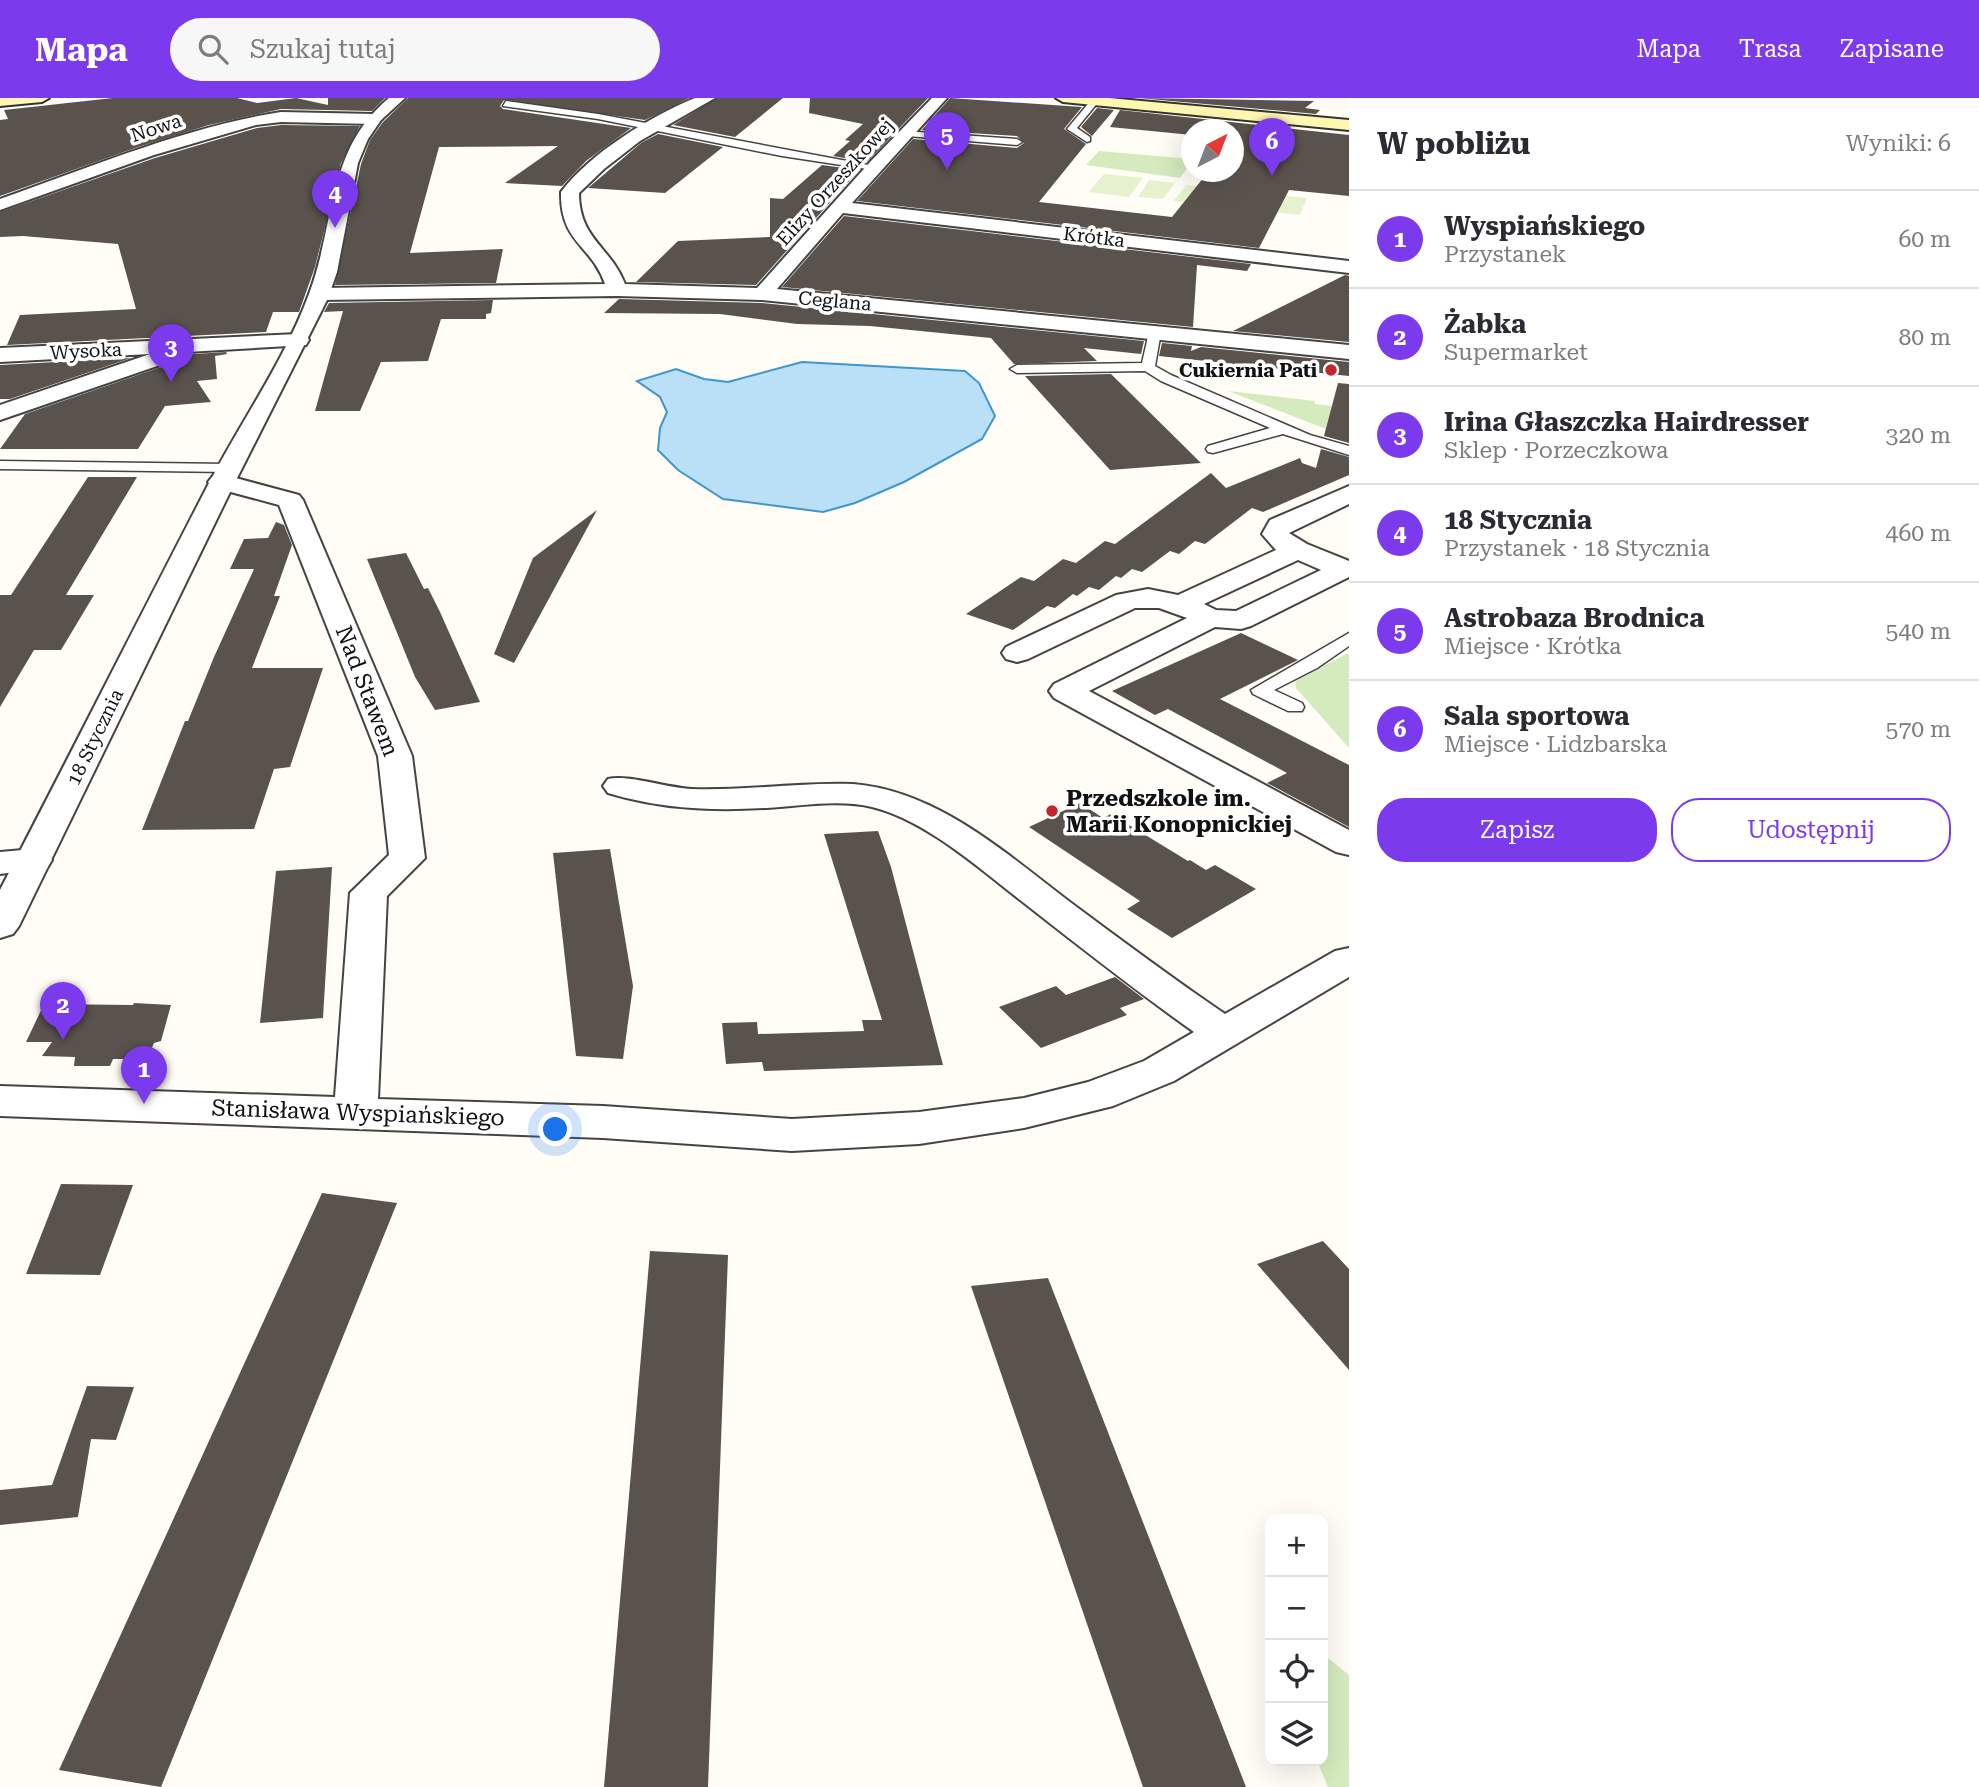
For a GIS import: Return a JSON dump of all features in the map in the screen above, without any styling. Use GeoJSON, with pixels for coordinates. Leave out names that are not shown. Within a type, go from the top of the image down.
{"type":"FeatureCollection","features":[{"type":"Feature","properties":{"kind":"main road"},"geometry":{"type":"LineString","coordinates":[[0,102],[42,98]]}},
{"type":"Feature","properties":{"kind":"main road"},"geometry":{"type":"LineString","coordinates":[[1063,98],[1349,125]]}},
{"type":"Feature","properties":{"kind":"street","name":"18 Stycznia"},"geometry":{"type":"LineString","coordinates":[[0,926],[17,861],[298,340],[320,294],[329,263],[348,162],[380,110],[398,98]]}},
{"type":"Feature","properties":{"kind":"street"},"geometry":{"type":"LineString","coordinates":[[617,290],[614,277],[584,240],[571,218],[570,192],[582,178],[654,126],[686,106],[708,98]]}},
{"type":"Feature","properties":{"kind":"street","name":"Elizy Orzeszkowej"},"geometry":{"type":"LineString","coordinates":[[762,294],[874,167],[940,98]]}},
{"type":"Feature","properties":{"kind":"street","name":"Nowa"},"geometry":{"type":"LineString","coordinates":[[0,205],[148,152],[263,119],[374,119]]}},
{"type":"Feature","properties":{"kind":"street","name":"Krótka"},"geometry":{"type":"LineString","coordinates":[[840,207],[1349,267]]}},
{"type":"Feature","properties":{"kind":"street","name":"Ceglana"},"geometry":{"type":"LineString","coordinates":[[320,294],[617,290],[762,294],[1349,352]]}},
{"type":"Feature","properties":{"kind":"street","name":"Wysoka"},"geometry":{"type":"LineString","coordinates":[[0,355],[298,340]]}},
{"type":"Feature","properties":{"kind":"street"},"geometry":{"type":"LineString","coordinates":[[0,413],[193,345]]}},
{"type":"Feature","properties":{"kind":"street","name":"Nad Stawem"},"geometry":{"type":"LineString","coordinates":[[225,475],[290,500],[395,756],[407,858],[369,893],[356,1112]]}},
{"type":"Feature","properties":{"kind":"street"},"geometry":{"type":"LineString","coordinates":[[1017,653],[1126,601],[1154,597],[1181,604],[1210,618],[1241,620],[1343,569],[1282,542],[1275,534],[1279,526],[1349,494]]}},
{"type":"Feature","properties":{"kind":"street"},"geometry":{"type":"LineString","coordinates":[[1181,604],[1305,553],[1349,539]]}},
{"type":"Feature","properties":{"kind":"street"},"geometry":{"type":"LineString","coordinates":[[1210,618],[1065,691],[1349,844]]}},
{"type":"Feature","properties":{"kind":"street"},"geometry":{"type":"LineString","coordinates":[[620,786],[645,795],[685,799],[835,794],[879,798],[930,820],[994,862],[1181,1004],[1225,1034]]}},
{"type":"Feature","properties":{"kind":"street","name":"Stanisława Wyspiańskiego"},"geometry":{"type":"LineString","coordinates":[[0,1101],[603,1122],[792,1135],[919,1128],[1024,1113],[1098,1095],[1159,1071],[1349,960]]}},
{"type":"Feature","properties":{"kind":"lane"},"geometry":{"type":"LineString","coordinates":[[1087,139],[1072,130],[1095,101]]}},
{"type":"Feature","properties":{"kind":"lane"},"geometry":{"type":"LineString","coordinates":[[506,104],[576,111],[809,160],[874,167]]}},
{"type":"Feature","properties":{"kind":"lane"},"geometry":{"type":"LineString","coordinates":[[907,133],[1017,142]]}},
{"type":"Feature","properties":{"kind":"lane"},"geometry":{"type":"LineString","coordinates":[[1148,367],[1155,332]]}},
{"type":"Feature","properties":{"kind":"lane"},"geometry":{"type":"LineString","coordinates":[[1017,369],[1148,367],[1190,390],[1283,429],[1349,451]]}},
{"type":"Feature","properties":{"kind":"lane"},"geometry":{"type":"LineString","coordinates":[[1213,449],[1283,429]]}},
{"type":"Feature","properties":{"kind":"lane"},"geometry":{"type":"LineString","coordinates":[[0,465],[225,475]]}},
{"type":"Feature","properties":{"kind":"lane"},"geometry":{"type":"LineString","coordinates":[[1295,707],[1260,690],[1311,664],[1349,638]]}},
{"type":"Feature","properties":{"kind":"green space"},"geometry":{"type":"Polygon","coordinates":[[[1099,151],[1181,158],[1181,177],[1180,178],[1086,165],[1099,151]]]}},
{"type":"Feature","properties":{"kind":"green space"},"geometry":{"type":"Polygon","coordinates":[[[1104,174],[1143,178],[1129,197],[1089,192],[1104,174]]]}},
{"type":"Feature","properties":{"kind":"green space"},"geometry":{"type":"Polygon","coordinates":[[[1149,180],[1175,183],[1163,199],[1138,197],[1149,180]]]}},
{"type":"Feature","properties":{"kind":"green space"},"geometry":{"type":"Polygon","coordinates":[[[1187,185],[1307,198],[1300,215],[1173,201],[1187,185]]]}},
{"type":"Feature","properties":{"kind":"green space"},"geometry":{"type":"Polygon","coordinates":[[[1228,391],[1315,401],[1315,404],[1333,406],[1326,429],[1228,391]]]}},
{"type":"Feature","properties":{"kind":"green space"},"geometry":{"type":"Polygon","coordinates":[[[1349,654],[1349,748],[1296,688],[1295,681],[1349,654]]]}},
{"type":"Feature","properties":{"kind":"green space"},"geometry":{"type":"Polygon","coordinates":[[[1328,1658],[1349,1675],[1349,1787],[1328,1787],[1319,1766],[1328,1766],[1328,1658]]]}},
{"type":"Feature","properties":{"kind":"water"},"geometry":{"type":"Polygon","coordinates":[[[802,362],[965,371],[979,383],[995,416],[982,439],[904,482],[855,503],[823,512],[723,499],[678,470],[658,450],[660,428],[667,412],[660,397],[637,381],[676,369],[704,379],[728,382],[802,362]]]}},
{"type":"Feature","properties":{"kind":"building"},"geometry":{"type":"Polygon","coordinates":[[[113,98],[237,98],[257,103],[296,98],[328,105],[328,98],[385,98],[372,111],[281,109],[209,125],[0,196],[0,120],[8,119],[4,110],[113,98]]]}},
{"type":"Feature","properties":{"kind":"building"},"geometry":{"type":"Polygon","coordinates":[[[408,98],[689,98],[645,120],[504,100],[500,106],[503,109],[631,128],[586,161],[562,186],[505,183],[558,146],[439,147],[410,253],[503,249],[496,283],[335,285],[361,164],[370,140],[383,122],[408,98]]]}},
{"type":"Feature","properties":{"kind":"building"},"geometry":{"type":"Polygon","coordinates":[[[717,98],[783,98],[735,137],[673,125],[717,98]]]}},
{"type":"Feature","properties":{"kind":"building"},"geometry":{"type":"Polygon","coordinates":[[[810,98],[928,98],[867,162],[833,156],[850,141],[845,140],[863,124],[809,113],[810,98]]]}},
{"type":"Feature","properties":{"kind":"building"},"geometry":{"type":"Polygon","coordinates":[[[950,98],[1082,107],[1064,129],[1086,144],[1039,202],[1172,217],[1200,182],[1244,182],[1244,124],[1349,135],[1349,196],[1289,190],[1259,248],[857,201],[913,139],[1017,148],[1024,143],[1017,136],[922,130],[950,98]]]}},
{"type":"Feature","properties":{"kind":"building"},"geometry":{"type":"Polygon","coordinates":[[[1138,98],[1314,101],[1305,108],[1320,110],[1316,114],[1138,98]]]}},
{"type":"Feature","properties":{"kind":"building"},"geometry":{"type":"Polygon","coordinates":[[[1097,108],[1114,110],[1092,136],[1081,127],[1097,108]]]}},
{"type":"Feature","properties":{"kind":"building"},"geometry":{"type":"Polygon","coordinates":[[[1120,110],[1202,119],[1181,119],[1181,134],[1110,127],[1120,110]]]}},
{"type":"Feature","properties":{"kind":"building"},"geometry":{"type":"Polygon","coordinates":[[[281,125],[360,126],[341,163],[315,267],[299,312],[273,312],[266,332],[7,345],[20,315],[136,309],[118,244],[23,236],[0,237],[0,212],[155,158],[257,128],[281,125]]]}},
{"type":"Feature","properties":{"kind":"building"},"geometry":{"type":"Polygon","coordinates":[[[658,134],[723,147],[665,193],[588,188],[641,143],[658,134]]]}},
{"type":"Feature","properties":{"kind":"building"},"geometry":{"type":"Polygon","coordinates":[[[822,165],[859,170],[756,285],[636,282],[678,241],[770,237],[770,198],[783,199],[822,165]]]}},
{"type":"Feature","properties":{"kind":"building"},"geometry":{"type":"Polygon","coordinates":[[[844,216],[1251,264],[1247,271],[1197,265],[1193,327],[782,287],[844,216]]]}},
{"type":"Feature","properties":{"kind":"building"},"geometry":{"type":"Polygon","coordinates":[[[1345,275],[1349,276],[1349,342],[1233,331],[1345,275]]]}},
{"type":"Feature","properties":{"kind":"building"},"geometry":{"type":"Polygon","coordinates":[[[619,299],[762,303],[1144,341],[1141,354],[1084,348],[1097,361],[1014,364],[991,338],[870,326],[797,324],[720,314],[604,313],[619,299]]]}},
{"type":"Feature","properties":{"kind":"building"},"geometry":{"type":"Polygon","coordinates":[[[493,300],[491,313],[486,314],[486,319],[441,319],[428,361],[381,362],[360,411],[315,411],[343,311],[324,312],[329,303],[493,300]]]}},
{"type":"Feature","properties":{"kind":"building"},"geometry":{"type":"Polygon","coordinates":[[[1162,343],[1192,346],[1191,351],[1201,347],[1349,362],[1349,376],[1159,356],[1162,343]]]}},
{"type":"Feature","properties":{"kind":"building"},"geometry":{"type":"Polygon","coordinates":[[[227,354],[215,356],[217,379],[197,381],[211,402],[165,406],[138,449],[0,449],[25,414],[161,367],[165,361],[164,356],[227,354]]]}},
{"type":"Feature","properties":{"kind":"building"},"geometry":{"type":"Polygon","coordinates":[[[131,358],[10,399],[0,399],[0,365],[131,358]]]}},
{"type":"Feature","properties":{"kind":"building"},"geometry":{"type":"Polygon","coordinates":[[[1111,374],[1201,463],[1110,470],[1025,376],[1111,374]]]}},
{"type":"Feature","properties":{"kind":"building"},"geometry":{"type":"Polygon","coordinates":[[[1338,383],[1349,384],[1349,443],[1324,436],[1338,383]]]}},
{"type":"Feature","properties":{"kind":"building"},"geometry":{"type":"Polygon","coordinates":[[[1321,449],[1349,457],[1349,475],[1263,512],[1252,508],[1205,544],[1195,541],[1179,554],[1170,551],[1142,572],[1132,569],[1121,578],[1116,576],[1099,590],[1089,587],[1077,596],[1073,594],[1055,608],[1047,606],[1013,630],[966,614],[1021,577],[1034,581],[1063,559],[1076,563],[1105,541],[1115,544],[1211,473],[1226,488],[1300,458],[1302,463],[1316,468],[1321,449]]]}},
{"type":"Feature","properties":{"kind":"building"},"geometry":{"type":"Polygon","coordinates":[[[88,477],[137,477],[66,595],[94,595],[61,650],[34,650],[0,707],[0,595],[11,595],[88,477]]]}},
{"type":"Feature","properties":{"kind":"building"},"geometry":{"type":"Polygon","coordinates":[[[597,510],[514,663],[494,654],[533,558],[597,510]]]}},
{"type":"Feature","properties":{"kind":"building"},"geometry":{"type":"Polygon","coordinates":[[[276,522],[284,525],[292,545],[274,596],[280,596],[252,668],[323,668],[290,767],[274,769],[254,829],[142,830],[185,721],[188,721],[254,569],[230,569],[244,539],[268,538],[276,522]]]}},
{"type":"Feature","properties":{"kind":"building"},"geometry":{"type":"Polygon","coordinates":[[[406,553],[424,589],[428,588],[440,612],[480,702],[435,710],[415,677],[367,559],[406,553]]]}},
{"type":"Feature","properties":{"kind":"building"},"geometry":{"type":"Polygon","coordinates":[[[1241,633],[1298,660],[1220,699],[1349,765],[1349,827],[1267,783],[1287,773],[1168,709],[1155,715],[1112,691],[1241,633]]]}},
{"type":"Feature","properties":{"kind":"building"},"geometry":{"type":"Polygon","coordinates":[[[1080,803],[1103,818],[1111,814],[1206,870],[1215,865],[1256,889],[1172,938],[1127,909],[1140,901],[1029,827],[1080,803]]]}},
{"type":"Feature","properties":{"kind":"building"},"geometry":{"type":"Polygon","coordinates":[[[878,831],[891,867],[943,1065],[764,1071],[762,1062],[726,1064],[722,1023],[757,1022],[758,1034],[864,1031],[862,1020],[882,1020],[824,834],[878,831]]]}},
{"type":"Feature","properties":{"kind":"building"},"geometry":{"type":"Polygon","coordinates":[[[610,849],[633,986],[623,1059],[576,1056],[553,853],[610,849]]]}},
{"type":"Feature","properties":{"kind":"building"},"geometry":{"type":"Polygon","coordinates":[[[332,867],[323,1018],[260,1023],[276,871],[332,867]]]}},
{"type":"Feature","properties":{"kind":"building"},"geometry":{"type":"Polygon","coordinates":[[[1115,977],[1144,999],[1120,1008],[1127,1015],[1041,1048],[999,1007],[1056,986],[1066,995],[1115,977]]]}},
{"type":"Feature","properties":{"kind":"building"},"geometry":{"type":"Polygon","coordinates":[[[44,1004],[171,1005],[161,1041],[154,1043],[147,1059],[113,1059],[110,1066],[74,1066],[75,1057],[42,1056],[52,1042],[26,1042],[44,1004]]]}},
{"type":"Feature","properties":{"kind":"building"},"geometry":{"type":"Polygon","coordinates":[[[61,1184],[133,1185],[100,1275],[26,1274],[61,1184]]]}},
{"type":"Feature","properties":{"kind":"building"},"geometry":{"type":"Polygon","coordinates":[[[322,1193],[397,1203],[161,1787],[59,1770],[322,1193]]]}},
{"type":"Feature","properties":{"kind":"building"},"geometry":{"type":"Polygon","coordinates":[[[1323,1241],[1349,1269],[1349,1370],[1257,1264],[1323,1241]]]}},
{"type":"Feature","properties":{"kind":"building"},"geometry":{"type":"Polygon","coordinates":[[[650,1251],[728,1255],[708,1787],[604,1787],[650,1251]]]}},
{"type":"Feature","properties":{"kind":"building"},"geometry":{"type":"Polygon","coordinates":[[[1048,1278],[1246,1787],[1143,1787],[971,1286],[1048,1278]]]}},
{"type":"Feature","properties":{"kind":"building"},"geometry":{"type":"Polygon","coordinates":[[[87,1386],[134,1387],[116,1440],[91,1439],[78,1517],[0,1525],[0,1490],[52,1485],[87,1386]]]}},
{"type":"Feature","properties":{"kind":"place","name":"Astrobaza Brodnica"},"geometry":{"type":"Point","coordinates":[947,170]}},
{"type":"Feature","properties":{"kind":"place","name":"Sala sportowa"},"geometry":{"type":"Point","coordinates":[1272,176]}},
{"type":"Feature","properties":{"kind":"place","name":"18 Stycznia"},"geometry":{"type":"Point","coordinates":[335,228]}},
{"type":"Feature","properties":{"kind":"place","name":"Cukiernia Pati"},"geometry":{"type":"Point","coordinates":[1331,370]}},
{"type":"Feature","properties":{"kind":"place","name":"Irina Głaszczka Hairdresser"},"geometry":{"type":"Point","coordinates":[171,382]}},
{"type":"Feature","properties":{"kind":"place","name":"Przedszkole im. Marii Konopnickiej"},"geometry":{"type":"Point","coordinates":[1052,811]}},
{"type":"Feature","properties":{"kind":"place","name":"Żabka"},"geometry":{"type":"Point","coordinates":[63,1040]}},
{"type":"Feature","properties":{"kind":"place","name":"Wyspiańskiego"},"geometry":{"type":"Point","coordinates":[144,1104]}}]}
